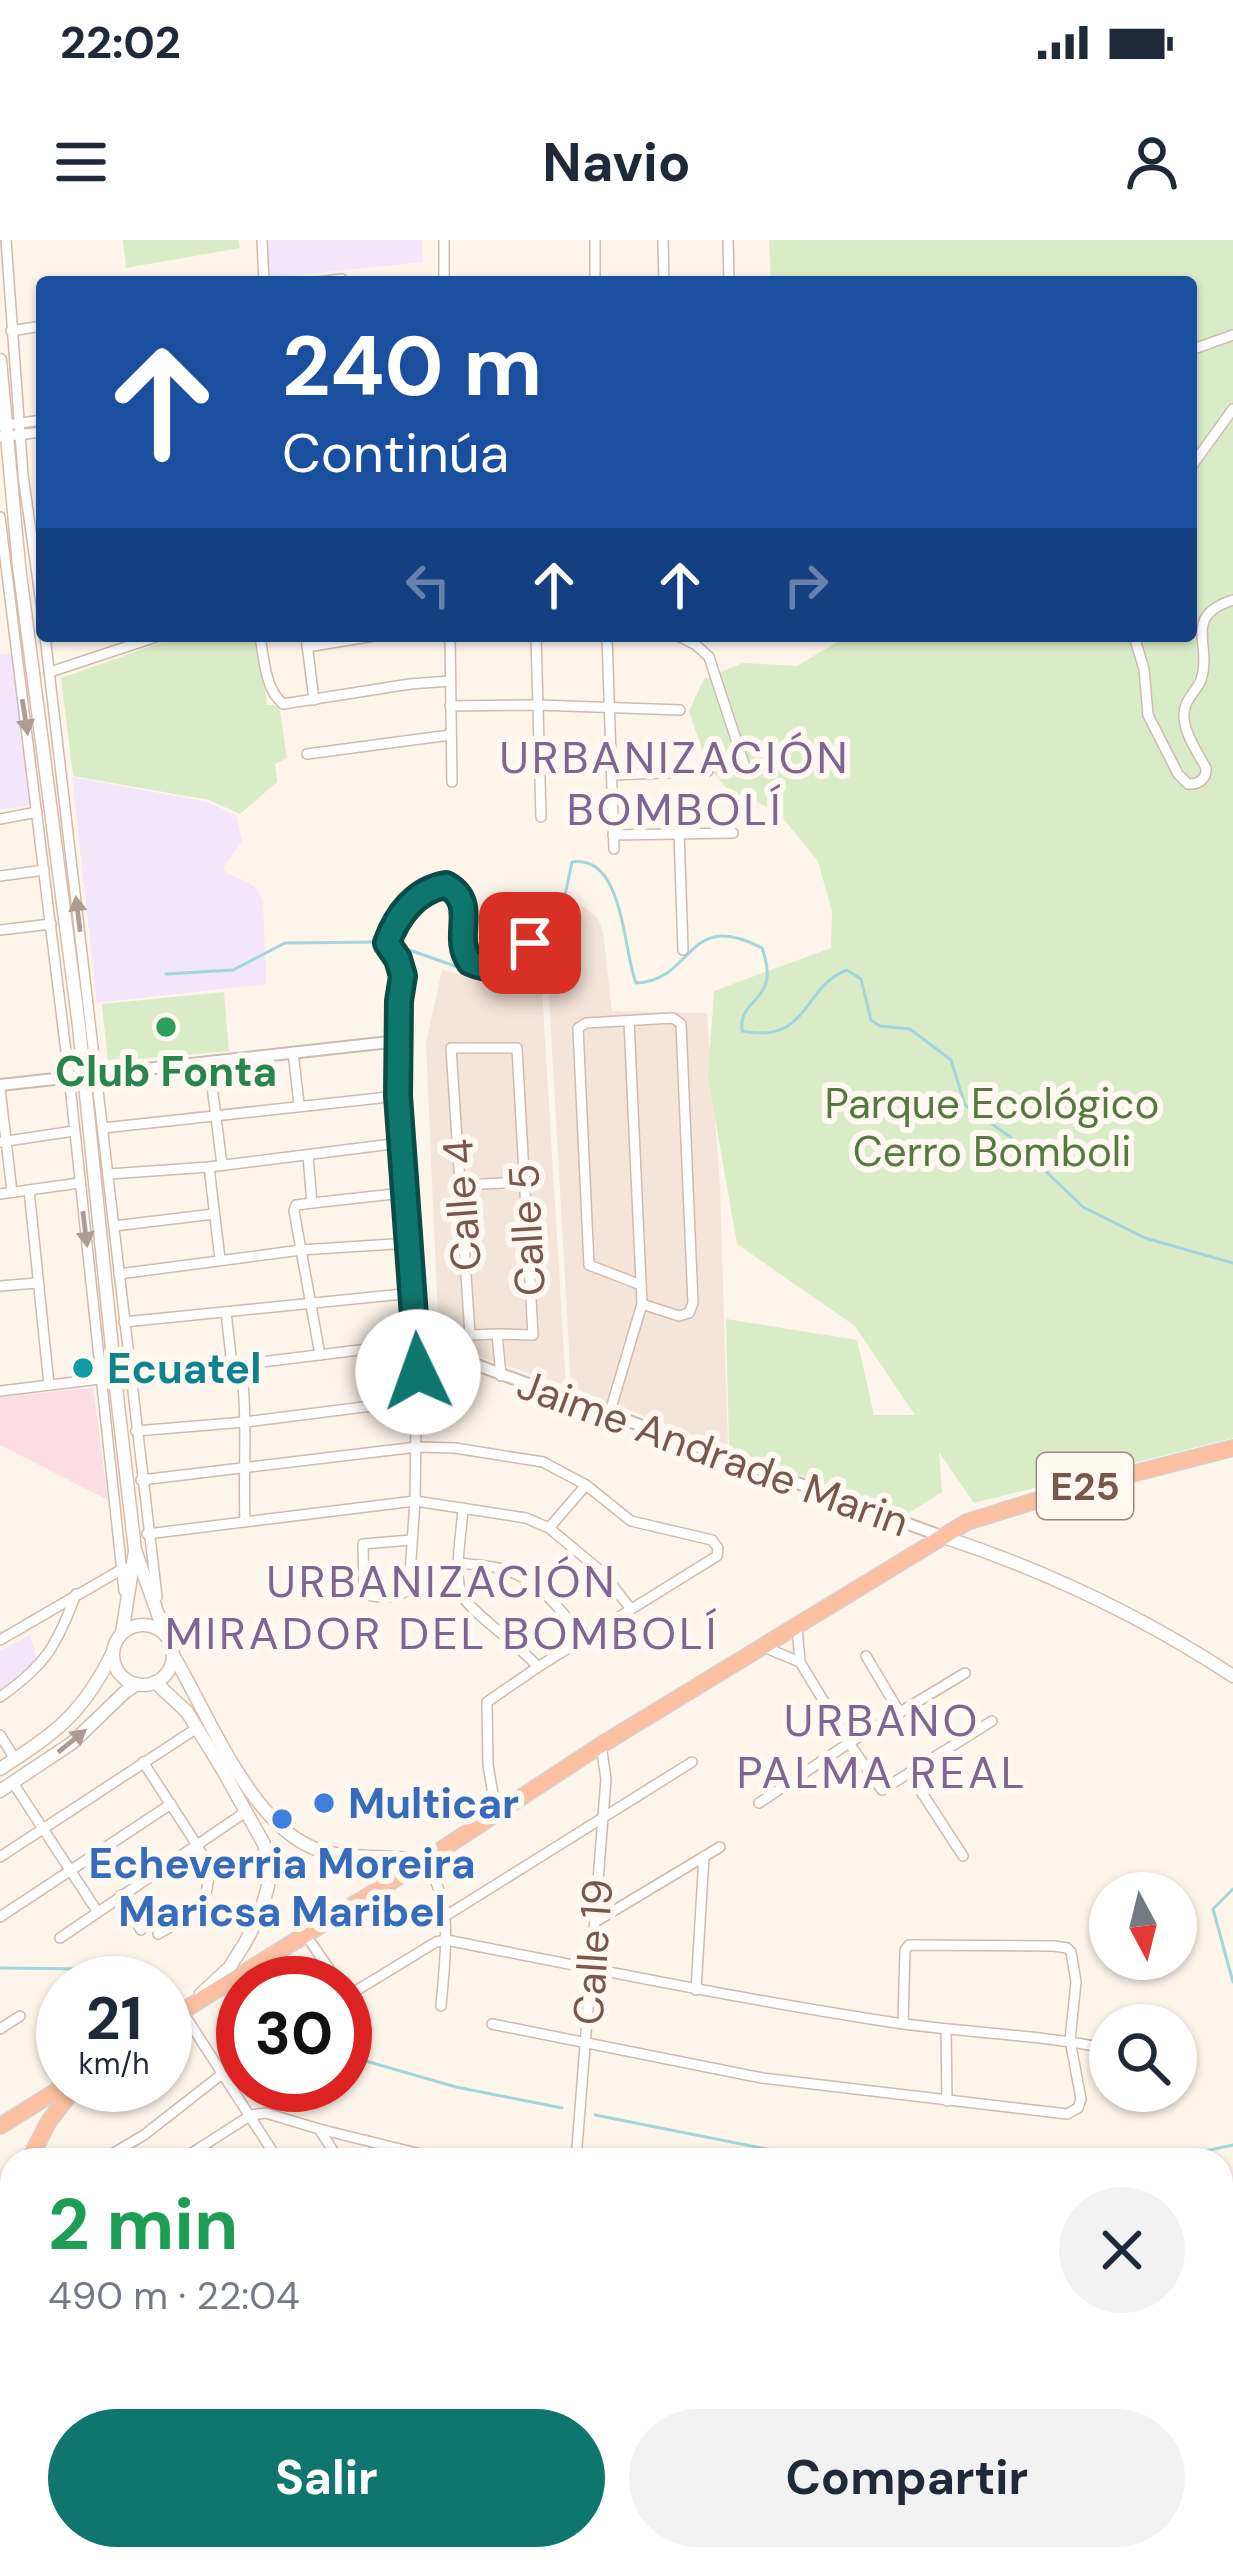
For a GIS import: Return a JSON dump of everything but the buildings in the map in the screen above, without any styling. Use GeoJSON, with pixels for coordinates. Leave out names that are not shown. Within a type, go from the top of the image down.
{"type":"FeatureCollection","features":[{"type":"Feature","properties":{"kind":"highway","name":"E25"},"geometry":{"type":"LineString","coordinates":[[192,2005],[601,1745],[967,1522],[1233,1448]]}},
{"type":"Feature","properties":{"kind":"highway"},"geometry":{"type":"LineString","coordinates":[[0,2126],[36,2104]]}},
{"type":"Feature","properties":{"kind":"highway"},"geometry":{"type":"LineString","coordinates":[[35,2148],[56,2112]]}},
{"type":"Feature","properties":{"kind":"main road"},"geometry":{"type":"LineString","coordinates":[[0,360],[19,566],[83,1075],[135,1550],[173,1655],[234,1766],[277,1824],[292,1838],[319,1850],[424,1861]]}},
{"type":"Feature","properties":{"kind":"main road"},"geometry":{"type":"LineString","coordinates":[[941,1536],[1041,1571],[1098,1598],[1233,1676]]}},
{"type":"Feature","properties":{"kind":"main road"},"geometry":{"type":"LineString","coordinates":[[122,1633],[135,1550]]}},
{"type":"Feature","properties":{"kind":"main road"},"geometry":{"type":"LineString","coordinates":[[0,1768],[57,1731],[80,1709],[122,1633],[140,1624],[165,1634]]}},
{"type":"Feature","properties":{"kind":"main road"},"geometry":{"type":"LineString","coordinates":[[112,1653],[117,1671],[137,1684]]}},
{"type":"Feature","properties":{"kind":"main road"},"geometry":{"type":"LineString","coordinates":[[0,1791],[72,1744],[125,1691],[167,1673],[173,1655]]}},
{"type":"Feature","properties":{"kind":"main road"},"geometry":{"type":"LineString","coordinates":[[155,1682],[197,1728],[248,1811],[268,1865],[260,1914],[229,1968],[192,2002]]}},
{"type":"Feature","properties":{"kind":"street"},"geometry":{"type":"LineString","coordinates":[[6,240],[11,331],[8,430],[36,542]]}},
{"type":"Feature","properties":{"kind":"street"},"geometry":{"type":"LineString","coordinates":[[262,240],[265,276]]}},
{"type":"Feature","properties":{"kind":"street"},"geometry":{"type":"LineString","coordinates":[[444,240],[444,276]]}},
{"type":"Feature","properties":{"kind":"street"},"geometry":{"type":"LineString","coordinates":[[595,240],[595,276]]}},
{"type":"Feature","properties":{"kind":"street"},"geometry":{"type":"LineString","coordinates":[[663,240],[664,276]]}},
{"type":"Feature","properties":{"kind":"street"},"geometry":{"type":"LineString","coordinates":[[728,240],[729,276]]}},
{"type":"Feature","properties":{"kind":"street"},"geometry":{"type":"LineString","coordinates":[[11,331],[36,327]]}},
{"type":"Feature","properties":{"kind":"street"},"geometry":{"type":"LineString","coordinates":[[1197,348],[1233,334]]}},
{"type":"Feature","properties":{"kind":"street"},"geometry":{"type":"LineString","coordinates":[[1197,459],[1233,409]]}},
{"type":"Feature","properties":{"kind":"street"},"geometry":{"type":"LineString","coordinates":[[27,502],[36,501]]}},
{"type":"Feature","properties":{"kind":"street"},"geometry":{"type":"LineString","coordinates":[[0,518],[6,625],[38,812],[51,924],[83,1075],[104,1128],[159,1614]]}},
{"type":"Feature","properties":{"kind":"street"},"geometry":{"type":"LineString","coordinates":[[1136,642],[1144,669],[1148,715],[1178,774],[1188,784],[1198,783],[1206,768],[1186,729],[1184,711],[1202,675],[1203,620],[1211,609],[1233,600]]}},
{"type":"Feature","properties":{"kind":"street"},"geometry":{"type":"LineString","coordinates":[[47,642],[83,1075],[74,1131],[125,1610]]}},
{"type":"Feature","properties":{"kind":"street"},"geometry":{"type":"LineString","coordinates":[[111,642],[112,653]]}},
{"type":"Feature","properties":{"kind":"street"},"geometry":{"type":"LineString","coordinates":[[50,672],[142,642]]}},
{"type":"Feature","properties":{"kind":"street"},"geometry":{"type":"LineString","coordinates":[[261,642],[277,699],[284,704],[450,681]]}},
{"type":"Feature","properties":{"kind":"street"},"geometry":{"type":"LineString","coordinates":[[306,642],[314,700]]}},
{"type":"Feature","properties":{"kind":"street"},"geometry":{"type":"LineString","coordinates":[[450,642],[452,782]]}},
{"type":"Feature","properties":{"kind":"street"},"geometry":{"type":"LineString","coordinates":[[536,642],[541,817]]}},
{"type":"Feature","properties":{"kind":"street"},"geometry":{"type":"LineString","coordinates":[[607,642],[614,849]]}},
{"type":"Feature","properties":{"kind":"street"},"geometry":{"type":"LineString","coordinates":[[689,642],[703,650],[712,664],[744,764]]}},
{"type":"Feature","properties":{"kind":"street"},"geometry":{"type":"LineString","coordinates":[[450,706],[680,710]]}},
{"type":"Feature","properties":{"kind":"street"},"geometry":{"type":"LineString","coordinates":[[307,754],[450,735]]}},
{"type":"Feature","properties":{"kind":"street"},"geometry":{"type":"LineString","coordinates":[[613,775],[708,771]]}},
{"type":"Feature","properties":{"kind":"street"},"geometry":{"type":"LineString","coordinates":[[0,819],[38,812]]}},
{"type":"Feature","properties":{"kind":"street"},"geometry":{"type":"LineString","coordinates":[[679,832],[683,950]]}},
{"type":"Feature","properties":{"kind":"street"},"geometry":{"type":"LineString","coordinates":[[613,835],[733,833]]}},
{"type":"Feature","properties":{"kind":"street"},"geometry":{"type":"LineString","coordinates":[[0,876],[44,870]]}},
{"type":"Feature","properties":{"kind":"street"},"geometry":{"type":"LineString","coordinates":[[411,1540],[363,1544],[364,1593],[408,1591],[416,1501],[417,1343],[398,1096],[402,969],[387,943],[388,936],[422,892],[446,885],[460,894],[462,948],[475,965],[491,968],[517,960],[530,943]]}},
{"type":"Feature","properties":{"kind":"street"},"geometry":{"type":"LineString","coordinates":[[0,930],[51,924]]}},
{"type":"Feature","properties":{"kind":"street"},"geometry":{"type":"LineString","coordinates":[[641,1285],[589,1264],[578,1028],[586,1022],[674,1018],[680,1024],[693,1303],[689,1313],[679,1316],[642,1304]]}},
{"type":"Feature","properties":{"kind":"street"},"geometry":{"type":"LineString","coordinates":[[609,1415],[642,1304],[629,1021]]}},
{"type":"Feature","properties":{"kind":"street"},"geometry":{"type":"LineString","coordinates":[[79,1183],[6,1193],[0,1087],[399,1042]]}},
{"type":"Feature","properties":{"kind":"street","name":"Calle 5"},"geometry":{"type":"LineString","coordinates":[[451,1048],[518,1048],[533,1335],[497,1334],[501,1376]]}},
{"type":"Feature","properties":{"kind":"street","name":"Calle 4"},"geometry":{"type":"LineString","coordinates":[[451,1048],[470,1335],[497,1334]]}},
{"type":"Feature","properties":{"kind":"street"},"geometry":{"type":"LineString","coordinates":[[293,1052],[299,1105]]}},
{"type":"Feature","properties":{"kind":"street"},"geometry":{"type":"LineString","coordinates":[[209,1062],[222,1165]]}},
{"type":"Feature","properties":{"kind":"street"},"geometry":{"type":"LineString","coordinates":[[104,1128],[398,1096]]}},
{"type":"Feature","properties":{"kind":"street"},"geometry":{"type":"LineString","coordinates":[[3,1141],[74,1131]]}},
{"type":"Feature","properties":{"kind":"street"},"geometry":{"type":"LineString","coordinates":[[109,1174],[209,1167],[400,1143]]}},
{"type":"Feature","properties":{"kind":"street"},"geometry":{"type":"LineString","coordinates":[[308,1156],[312,1204]]}},
{"type":"Feature","properties":{"kind":"street"},"geometry":{"type":"LineString","coordinates":[[209,1167],[220,1259]]}},
{"type":"Feature","properties":{"kind":"street"},"geometry":{"type":"LineString","coordinates":[[460,1185],[525,1182]]}},
{"type":"Feature","properties":{"kind":"street"},"geometry":{"type":"LineString","coordinates":[[29,1190],[49,1385]]}},
{"type":"Feature","properties":{"kind":"street"},"geometry":{"type":"LineString","coordinates":[[320,1355],[296,1205],[404,1193]]}},
{"type":"Feature","properties":{"kind":"street"},"geometry":{"type":"LineString","coordinates":[[114,1226],[214,1214]]}},
{"type":"Feature","properties":{"kind":"street"},"geometry":{"type":"LineString","coordinates":[[119,1274],[301,1250],[409,1243]]}},
{"type":"Feature","properties":{"kind":"street"},"geometry":{"type":"LineString","coordinates":[[0,1286],[37,1283]]}},
{"type":"Feature","properties":{"kind":"street"},"geometry":{"type":"LineString","coordinates":[[124,1322],[413,1293]]}},
{"type":"Feature","properties":{"kind":"street"},"geometry":{"type":"LineString","coordinates":[[226,1312],[245,1422],[245,1522]]}},
{"type":"Feature","properties":{"kind":"street"},"geometry":{"type":"LineString","coordinates":[[130,1378],[417,1343]]}},
{"type":"Feature","properties":{"kind":"street","name":"Jaime Andrade Marin"},"geometry":{"type":"LineString","coordinates":[[417,1343],[941,1536]]}},
{"type":"Feature","properties":{"kind":"street"},"geometry":{"type":"LineString","coordinates":[[0,1391],[100,1379]]}},
{"type":"Feature","properties":{"kind":"street"},"geometry":{"type":"LineString","coordinates":[[136,1431],[418,1400]]}},
{"type":"Feature","properties":{"kind":"street"},"geometry":{"type":"LineString","coordinates":[[141,1480],[417,1447],[455,1448],[543,1462],[586,1485],[631,1520],[712,1540],[717,1556],[487,1702],[490,1787],[496,1814]]}},
{"type":"Feature","properties":{"kind":"street"},"geometry":{"type":"LineString","coordinates":[[550,1528],[586,1485]]}},
{"type":"Feature","properties":{"kind":"street"},"geometry":{"type":"LineString","coordinates":[[147,1534],[416,1501],[463,1508],[526,1518],[550,1528],[602,1572],[630,1608]]}},
{"type":"Feature","properties":{"kind":"street"},"geometry":{"type":"LineString","coordinates":[[463,1508],[459,1563],[464,1598],[538,1667]]}},
{"type":"Feature","properties":{"kind":"street"},"geometry":{"type":"LineString","coordinates":[[459,1563],[521,1575],[560,1608],[584,1639]]}},
{"type":"Feature","properties":{"kind":"street"},"geometry":{"type":"LineString","coordinates":[[0,1640],[124,1568]]}},
{"type":"Feature","properties":{"kind":"street"},"geometry":{"type":"LineString","coordinates":[[0,1696],[37,1670],[61,1636],[76,1594]]}},
{"type":"Feature","properties":{"kind":"street"},"geometry":{"type":"LineString","coordinates":[[797,1625],[800,1662],[882,1790],[992,1721]]}},
{"type":"Feature","properties":{"kind":"street"},"geometry":{"type":"LineString","coordinates":[[764,1647],[800,1662]]}},
{"type":"Feature","properties":{"kind":"street"},"geometry":{"type":"LineString","coordinates":[[866,1656],[900,1713]]}},
{"type":"Feature","properties":{"kind":"street"},"geometry":{"type":"LineString","coordinates":[[759,1803],[965,1673]]}},
{"type":"Feature","properties":{"kind":"street"},"geometry":{"type":"LineString","coordinates":[[0,1857],[197,1728]]}},
{"type":"Feature","properties":{"kind":"street"},"geometry":{"type":"LineString","coordinates":[[0,1736],[15,1759]]}},
{"type":"Feature","properties":{"kind":"street","name":"Calle 19"},"geometry":{"type":"LineString","coordinates":[[577,2148],[605,1780],[601,1745]]}},
{"type":"Feature","properties":{"kind":"street"},"geometry":{"type":"LineString","coordinates":[[143,1762],[210,1870],[206,1900],[197,1912],[158,1934]]}},
{"type":"Feature","properties":{"kind":"street"},"geometry":{"type":"LineString","coordinates":[[444,1917],[692,1762]]}},
{"type":"Feature","properties":{"kind":"street"},"geometry":{"type":"LineString","coordinates":[[909,1773],[963,1856]]}},
{"type":"Feature","properties":{"kind":"street"},"geometry":{"type":"LineString","coordinates":[[13,1783],[97,1911]]}},
{"type":"Feature","properties":{"kind":"street"},"geometry":{"type":"LineString","coordinates":[[0,1916],[171,1804]]}},
{"type":"Feature","properties":{"kind":"street"},"geometry":{"type":"LineString","coordinates":[[61,1937],[248,1811]]}},
{"type":"Feature","properties":{"kind":"street"},"geometry":{"type":"LineString","coordinates":[[595,1922],[720,1847]]}},
{"type":"Feature","properties":{"kind":"street"},"geometry":{"type":"LineString","coordinates":[[696,1990],[704,1856]]}},
{"type":"Feature","properties":{"kind":"street"},"geometry":{"type":"LineString","coordinates":[[424,1861],[438,1880],[444,1917],[441,2006]]}},
{"type":"Feature","properties":{"kind":"street"},"geometry":{"type":"LineString","coordinates":[[122,1895],[142,1930]]}},
{"type":"Feature","properties":{"kind":"street"},"geometry":{"type":"LineString","coordinates":[[305,1934],[320,1956]]}},
{"type":"Feature","properties":{"kind":"street"},"geometry":{"type":"LineString","coordinates":[[372,1981],[446,1940],[696,1990],[903,2024],[1089,2044]]}},
{"type":"Feature","properties":{"kind":"street"},"geometry":{"type":"LineString","coordinates":[[492,2024],[762,2078],[947,2102],[1072,2113],[1078,2108],[1081,2098],[1070,2040],[1076,1986],[1067,1948],[909,1945],[904,1950],[903,2024]]}},
{"type":"Feature","properties":{"kind":"street"},"geometry":{"type":"LineString","coordinates":[[0,2029],[20,2016]]}},
{"type":"Feature","properties":{"kind":"street"},"geometry":{"type":"LineString","coordinates":[[192,2026],[216,2063]]}},
{"type":"Feature","properties":{"kind":"street"},"geometry":{"type":"LineString","coordinates":[[946,2029],[947,2102]]}},
{"type":"Feature","properties":{"kind":"street"},"geometry":{"type":"LineString","coordinates":[[121,2148],[216,2079]]}},
{"type":"Feature","properties":{"kind":"street"},"geometry":{"type":"LineString","coordinates":[[249,2112],[270,2148]]}},
{"type":"Feature","properties":{"kind":"street"},"geometry":{"type":"LineString","coordinates":[[200,2148],[251,2115],[271,2113],[396,2148]]}},
{"type":"Feature","properties":{"kind":"street"},"geometry":{"type":"LineString","coordinates":[[319,2129],[331,2148]]}},
{"type":"Feature","properties":{"kind":"shaded area"},"geometry":{"type":"Polygon","coordinates":[[[265,240],[422,240],[423,262],[266,276],[265,240]]]}},
{"type":"Feature","properties":{"kind":"shaded area"},"geometry":{"type":"Polygon","coordinates":[[[12,654],[31,805],[0,810],[0,655],[12,654]]]}},
{"type":"Feature","properties":{"kind":"shaded area"},"geometry":{"type":"Polygon","coordinates":[[[72,777],[208,802],[237,816],[242,841],[224,871],[254,886],[263,901],[266,984],[97,1003],[72,777]]]}},
{"type":"Feature","properties":{"kind":"shaded area"},"geometry":{"type":"Polygon","coordinates":[[[582,906],[598,918],[603,932],[612,1011],[707,1013],[720,1186],[728,1449],[571,1387],[546,942],[582,906]]]}},
{"type":"Feature","properties":{"kind":"shaded area"},"geometry":{"type":"Polygon","coordinates":[[[540,956],[566,1386],[439,1343],[426,1043],[442,970],[489,981],[524,969],[540,956]]]}},
{"type":"Feature","properties":{"kind":"shaded area"},"geometry":{"type":"Polygon","coordinates":[[[93,1388],[108,1500],[0,1445],[0,1397],[93,1388]]]}},
{"type":"Feature","properties":{"kind":"shaded area"},"geometry":{"type":"Polygon","coordinates":[[[30,1635],[37,1659],[0,1691],[0,1651],[30,1635]]]}},
{"type":"Feature","properties":{"kind":"green space"},"geometry":{"type":"Polygon","coordinates":[[[123,240],[239,240],[240,248],[126,268],[123,240]]]}},
{"type":"Feature","properties":{"kind":"green space","name":"Parque Ecológico Cerro Bomboli"},"geometry":{"type":"Polygon","coordinates":[[[769,240],[1233,240],[1233,1438],[974,1503],[939,1452],[942,1492],[904,1516],[729,1448],[726,1319],[857,1340],[874,1415],[915,1415],[855,1326],[737,1244],[708,1078],[714,991],[831,948],[832,912],[818,861],[777,811],[729,791],[707,764],[689,711],[704,679],[743,663],[797,666],[837,642],[1197,642],[1197,276],[771,276],[769,240]]]}},
{"type":"Feature","properties":{"kind":"green space"},"geometry":{"type":"Polygon","coordinates":[[[163,642],[258,642],[267,705],[279,705],[287,758],[275,764],[277,782],[240,814],[209,800],[73,776],[61,678],[163,642]]]}},
{"type":"Feature","properties":{"kind":"green space","name":"Club Fonta"},"geometry":{"type":"Polygon","coordinates":[[[224,992],[229,1051],[108,1062],[102,1004],[224,992]]]}},
{"type":"Feature","properties":{"kind":"waterway"},"geometry":{"type":"LineString","coordinates":[[530,951],[560,919],[572,862],[589,864],[612,888],[636,983],[670,971],[704,941],[718,936],[762,948],[767,980],[746,1011],[742,1031],[780,1030],[832,978],[847,970],[861,979],[871,1020],[880,1026],[910,1029],[951,1060],[965,1105],[1009,1136],[1083,1207],[1145,1238],[1233,1263]]}},
{"type":"Feature","properties":{"kind":"waterway"},"geometry":{"type":"LineString","coordinates":[[166,974],[233,970],[285,943],[378,942]]}},
{"type":"Feature","properties":{"kind":"waterway"},"geometry":{"type":"LineString","coordinates":[[398,946],[486,977],[519,963]]}},
{"type":"Feature","properties":{"kind":"waterway"},"geometry":{"type":"LineString","coordinates":[[1233,1889],[1213,1909],[1233,1982]]}},
{"type":"Feature","properties":{"kind":"waterway"},"geometry":{"type":"LineString","coordinates":[[0,1968],[36,1968]]}},
{"type":"Feature","properties":{"kind":"waterway"},"geometry":{"type":"LineString","coordinates":[[372,2063],[456,2087],[562,2108]]}},
{"type":"Feature","properties":{"kind":"waterway"},"geometry":{"type":"LineString","coordinates":[[595,2115],[761,2148]]}},
{"type":"Feature","properties":{"kind":"waterway"},"geometry":{"type":"LineString","coordinates":[[1219,2148],[1233,2145]]}},
{"type":"Feature","properties":{"kind":"place","name":"Club Fonta"},"geometry":{"type":"Point","coordinates":[166,1027]}},
{"type":"Feature","properties":{"kind":"place","name":"Ecuatel"},"geometry":{"type":"Point","coordinates":[83,1368]}},
{"type":"Feature","properties":{"kind":"place","name":"Multicar"},"geometry":{"type":"Point","coordinates":[324,1803]}},
{"type":"Feature","properties":{"kind":"place","name":"Echeverria Moreira Maricsa Maribel"},"geometry":{"type":"Point","coordinates":[282,1819]}},
{"type":"Feature","properties":{"kind":"district","name":"URBANIZACIÓN BOMBOLÍ"},"geometry":{"type":"Point","coordinates":[675,783]}},
{"type":"Feature","properties":{"kind":"district","name":"URBANIZACIÓN MIRADOR DEL BOMBOLÍ"},"geometry":{"type":"Point","coordinates":[442,1607]}},
{"type":"Feature","properties":{"kind":"district","name":"URBANO PALMA REAL"},"geometry":{"type":"Point","coordinates":[882,1746]}},
{"type":"Feature","properties":{"kind":"route"},"geometry":{"type":"LineString","coordinates":[[418,1372],[398,1096],[403,976],[388,936],[422,892],[446,885],[460,894],[462,948],[470,962],[491,968],[506,964],[517,960],[530,943]]}}]}
